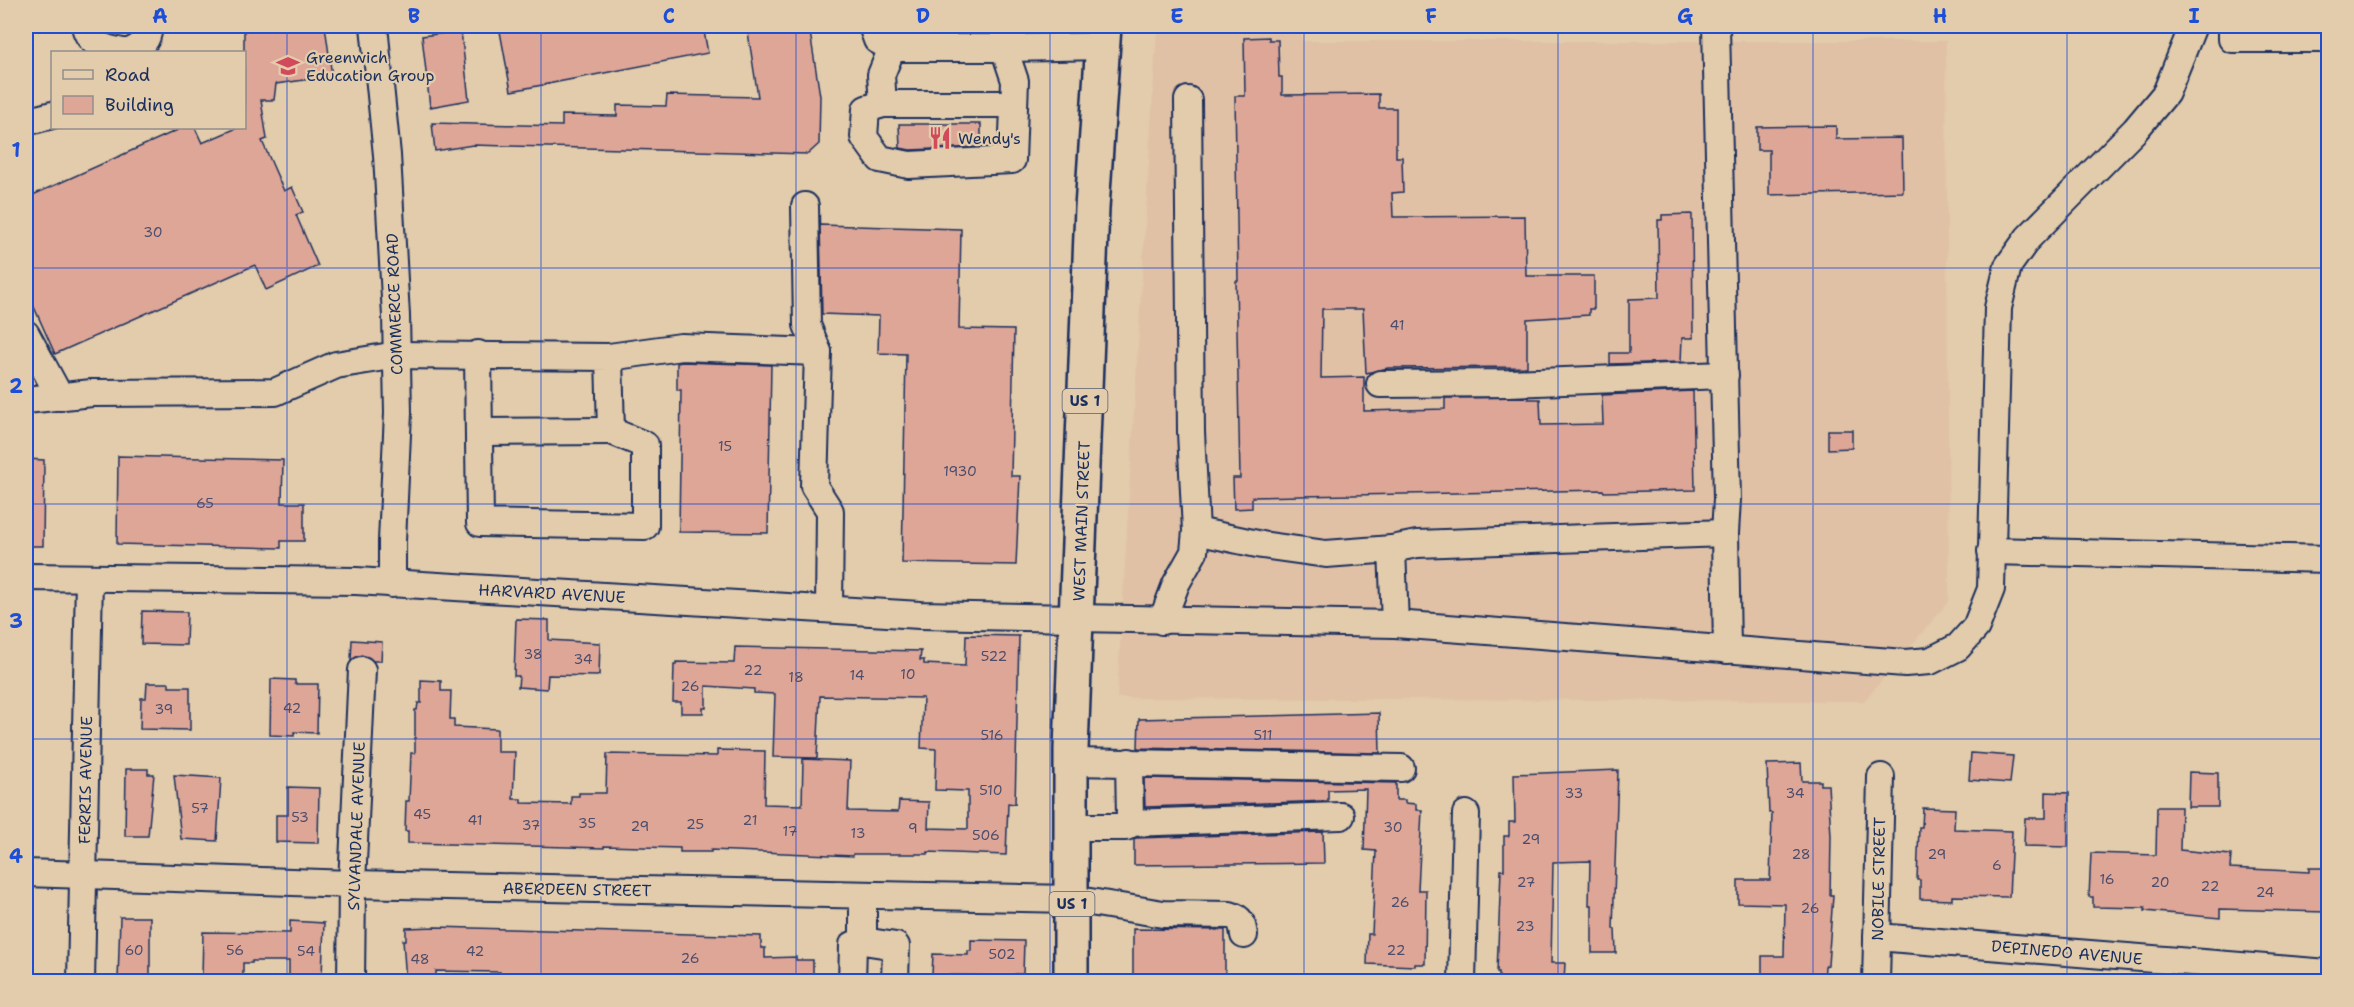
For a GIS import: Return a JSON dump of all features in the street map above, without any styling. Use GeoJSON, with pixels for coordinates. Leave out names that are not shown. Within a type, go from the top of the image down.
{"type":"FeatureCollection","features":[{"type":"Feature","properties":{"kind":"main road","name":"WEST MAIN STREET"},"geometry":{"type":"LineString","coordinates":[[1071,981],[1072,762],[1092,208],[1104,36]]}},
{"type":"Feature","properties":{"kind":"street"},"geometry":{"type":"LineString","coordinates":[[85,26],[91,39],[101,48],[118,51]]}},
{"type":"Feature","properties":{"kind":"street"},"geometry":{"type":"LineString","coordinates":[[131,51],[140,47],[148,39],[149,26]]}},
{"type":"Feature","properties":{"kind":"street","name":"COMMERCE ROAD"},"geometry":{"type":"LineString","coordinates":[[374,26],[387,155],[397,355],[398,413],[392,584]]}},
{"type":"Feature","properties":{"kind":"street"},"geometry":{"type":"LineString","coordinates":[[1716,26],[1725,375],[1727,650]]}},
{"type":"Feature","properties":{"kind":"street","name":"HARVARD AVENUE"},"geometry":{"type":"LineString","coordinates":[[26,577],[392,584],[920,615],[1395,624],[1905,663],[1930,661],[1958,647],[1976,627],[1991,589],[1998,308],[2008,266],[2028,238],[2135,130],[2166,93],[2193,26]]}},
{"type":"Feature","properties":{"kind":"street"},"geometry":{"type":"LineString","coordinates":[[2232,26],[2232,39],[2328,39]]}},
{"type":"Feature","properties":{"kind":"street"},"geometry":{"type":"LineString","coordinates":[[883,104],[881,75],[884,36],[1104,36]]}},
{"type":"Feature","properties":{"kind":"street"},"geometry":{"type":"LineString","coordinates":[[1004,37],[1015,81],[1012,160],[909,165],[880,159],[864,136],[866,109],[883,104],[1014,104]]}},
{"type":"Feature","properties":{"kind":"street"},"geometry":{"type":"LineString","coordinates":[[1162,621],[1176,584],[1194,552],[1196,531],[1191,432],[1188,100]]}},
{"type":"Feature","properties":{"kind":"street"},"geometry":{"type":"LineString","coordinates":[[26,122],[51,115]]}},
{"type":"Feature","properties":{"kind":"street"},"geometry":{"type":"LineString","coordinates":[[805,206],[807,325],[818,352],[814,486],[830,511],[829,609]]}},
{"type":"Feature","properties":{"kind":"street"},"geometry":{"type":"LineString","coordinates":[[26,333],[60,397]]}},
{"type":"Feature","properties":{"kind":"street"},"geometry":{"type":"LineString","coordinates":[[26,400],[92,393],[275,392],[336,365],[397,355],[609,357],[681,347],[818,352]]}},
{"type":"Feature","properties":{"kind":"street"},"geometry":{"type":"LineString","coordinates":[[478,354],[480,523],[645,526],[645,445],[611,431],[479,432]]}},
{"type":"Feature","properties":{"kind":"street"},"geometry":{"type":"LineString","coordinates":[[609,357],[611,431]]}},
{"type":"Feature","properties":{"kind":"street"},"geometry":{"type":"LineString","coordinates":[[1380,384],[1509,383],[1725,375]]}},
{"type":"Feature","properties":{"kind":"street"},"geometry":{"type":"LineString","coordinates":[[1196,531],[1262,546],[1326,554],[1392,549],[1417,544],[1725,533]]}},
{"type":"Feature","properties":{"kind":"street"},"geometry":{"type":"LineString","coordinates":[[1392,549],[1395,624]]}},
{"type":"Feature","properties":{"kind":"street"},"geometry":{"type":"LineString","coordinates":[[1991,551],[2328,560]]}},
{"type":"Feature","properties":{"kind":"street","name":"FERRIS AVENUE"},"geometry":{"type":"LineString","coordinates":[[81,981],[89,578]]}},
{"type":"Feature","properties":{"kind":"street","name":"SYLVANDALE AVENUE"},"geometry":{"type":"LineString","coordinates":[[351,981],[352,884],[362,670]]}},
{"type":"Feature","properties":{"kind":"street"},"geometry":{"type":"LineString","coordinates":[[1072,762],[1401,768]]}},
{"type":"Feature","properties":{"kind":"street"},"geometry":{"type":"LineString","coordinates":[[1129,762],[1129,823]]}},
{"type":"Feature","properties":{"kind":"street","name":"NOBILE STREET"},"geometry":{"type":"LineString","coordinates":[[1876,981],[1881,777]]}},
{"type":"Feature","properties":{"kind":"street"},"geometry":{"type":"LineString","coordinates":[[1462,981],[1466,814]]}},
{"type":"Feature","properties":{"kind":"street"},"geometry":{"type":"LineString","coordinates":[[1072,827],[1126,827],[1129,823],[1341,816]]}},
{"type":"Feature","properties":{"kind":"street","name":"ABERDEEN STREET"},"geometry":{"type":"LineString","coordinates":[[26,873],[352,884],[1072,899],[1163,914],[1230,915],[1242,922],[1244,936]]}},
{"type":"Feature","properties":{"kind":"street"},"geometry":{"type":"LineString","coordinates":[[863,895],[863,941]]}},
{"type":"Feature","properties":{"kind":"street","name":"DEPINEDO AVENUE"},"geometry":{"type":"LineString","coordinates":[[1877,937],[2328,973]]}},
{"type":"Feature","properties":{"kind":"street"},"geometry":{"type":"LineString","coordinates":[[852,981],[853,945],[863,941],[896,946],[895,981]]}},
{"type":"Feature","properties":{"kind":"shaded area"},"geometry":{"type":"Polygon","coordinates":[[[1157,26],[1301,26],[1302,41],[1946,41],[1949,601],[1864,701],[1117,698],[1157,26]]]}},
{"type":"Feature","properties":{"kind":"building"},"geometry":{"type":"Polygon","coordinates":[[[244,26],[325,26],[332,76],[276,84],[274,100],[261,100],[267,139],[262,141],[284,191],[292,187],[303,212],[296,215],[318,266],[266,290],[255,265],[55,354],[26,289],[26,198],[180,129],[195,129],[202,143],[235,129],[246,129],[246,51],[244,51],[244,26]]]}},
{"type":"Feature","properties":{"kind":"building"},"geometry":{"type":"Polygon","coordinates":[[[499,26],[703,26],[708,53],[511,91],[499,26]]]}},
{"type":"Feature","properties":{"kind":"building"},"geometry":{"type":"Polygon","coordinates":[[[747,26],[809,26],[820,96],[819,144],[808,154],[473,145],[435,151],[432,123],[562,126],[562,115],[617,116],[617,105],[666,106],[667,95],[758,97],[747,26]]]}},
{"type":"Feature","properties":{"kind":"building"},"geometry":{"type":"Polygon","coordinates":[[[461,31],[469,100],[430,107],[422,36],[461,31]]]}},
{"type":"Feature","properties":{"kind":"building"},"geometry":{"type":"Polygon","coordinates":[[[1269,37],[1269,40],[1278,40],[1282,95],[1379,94],[1379,108],[1396,108],[1396,157],[1402,157],[1403,192],[1392,193],[1393,217],[1525,216],[1526,276],[1594,276],[1594,309],[1589,309],[1589,315],[1527,319],[1527,367],[1388,368],[1366,373],[1363,309],[1322,309],[1321,378],[1364,377],[1364,411],[1445,409],[1445,398],[1528,397],[1528,399],[1540,399],[1541,425],[1603,424],[1602,395],[1693,391],[1695,490],[1252,497],[1252,508],[1234,509],[1233,478],[1240,478],[1235,96],[1245,96],[1244,38],[1269,37]]]}},
{"type":"Feature","properties":{"kind":"building","name":"Wendy's"},"geometry":{"type":"Polygon","coordinates":[[[899,124],[981,124],[981,147],[910,150],[900,148],[899,124]]]}},
{"type":"Feature","properties":{"kind":"building"},"geometry":{"type":"Polygon","coordinates":[[[1836,126],[1836,139],[1902,138],[1903,192],[1769,195],[1769,150],[1757,150],[1757,127],[1836,126]]]}},
{"type":"Feature","properties":{"kind":"building"},"geometry":{"type":"Polygon","coordinates":[[[1692,214],[1693,338],[1682,338],[1681,362],[1610,364],[1610,353],[1629,353],[1629,299],[1659,298],[1658,220],[1662,220],[1662,215],[1692,214]]]}},
{"type":"Feature","properties":{"kind":"building"},"geometry":{"type":"Polygon","coordinates":[[[820,225],[961,229],[959,329],[1014,330],[1011,476],[1020,476],[1016,565],[902,563],[906,354],[878,353],[879,316],[822,314],[820,225]]]}},
{"type":"Feature","properties":{"kind":"building"},"geometry":{"type":"Polygon","coordinates":[[[677,363],[771,365],[768,533],[679,532],[681,390],[677,390],[677,363]]]}},
{"type":"Feature","properties":{"kind":"building"},"geometry":{"type":"Polygon","coordinates":[[[1828,430],[1852,430],[1852,448],[1828,449],[1828,430]]]}},
{"type":"Feature","properties":{"kind":"building"},"geometry":{"type":"Polygon","coordinates":[[[118,456],[283,460],[282,503],[304,503],[304,541],[281,541],[281,548],[117,544],[118,456]]]}},
{"type":"Feature","properties":{"kind":"building"},"geometry":{"type":"Polygon","coordinates":[[[26,459],[44,460],[43,546],[26,546],[26,459]]]}},
{"type":"Feature","properties":{"kind":"building"},"geometry":{"type":"Polygon","coordinates":[[[142,611],[187,612],[186,645],[141,644],[142,611]]]}},
{"type":"Feature","properties":{"kind":"building"},"geometry":{"type":"Polygon","coordinates":[[[516,619],[549,620],[549,640],[600,643],[599,675],[548,675],[547,689],[518,687],[519,676],[514,676],[516,619]]]}},
{"type":"Feature","properties":{"kind":"building"},"geometry":{"type":"Polygon","coordinates":[[[966,635],[1019,636],[1015,804],[1008,803],[1006,855],[928,852],[928,854],[853,854],[853,856],[711,850],[711,852],[680,852],[680,848],[408,843],[408,831],[405,831],[406,801],[409,801],[411,753],[415,753],[415,710],[417,710],[418,703],[421,703],[421,680],[441,681],[441,691],[451,691],[450,719],[454,719],[454,727],[497,729],[497,752],[515,752],[513,799],[521,799],[521,803],[571,804],[571,796],[579,796],[579,793],[606,793],[607,754],[717,756],[717,750],[765,751],[764,804],[802,805],[803,759],[850,761],[848,811],[898,812],[899,801],[929,802],[928,828],[968,829],[968,791],[935,790],[936,749],[921,748],[923,698],[820,696],[817,758],[773,757],[775,694],[754,693],[754,689],[706,686],[706,708],[703,708],[703,713],[681,713],[681,702],[673,702],[676,662],[734,663],[735,647],[921,651],[920,660],[924,660],[924,664],[965,666],[966,635]]]}},
{"type":"Feature","properties":{"kind":"building"},"geometry":{"type":"Polygon","coordinates":[[[352,640],[382,642],[381,661],[373,661],[362,655],[351,660],[352,640]]]}},
{"type":"Feature","properties":{"kind":"building"},"geometry":{"type":"Polygon","coordinates":[[[271,679],[295,680],[295,684],[318,684],[317,733],[294,732],[294,736],[270,735],[271,679]]]}},
{"type":"Feature","properties":{"kind":"building"},"geometry":{"type":"Polygon","coordinates":[[[147,683],[169,683],[169,687],[190,687],[190,730],[140,729],[141,698],[146,698],[147,683]]]}},
{"type":"Feature","properties":{"kind":"building"},"geometry":{"type":"Polygon","coordinates":[[[1379,713],[1380,753],[1138,748],[1139,719],[1379,713]]]}},
{"type":"Feature","properties":{"kind":"building"},"geometry":{"type":"Polygon","coordinates":[[[1971,753],[2013,756],[2010,783],[1969,780],[1971,753]]]}},
{"type":"Feature","properties":{"kind":"building"},"geometry":{"type":"Polygon","coordinates":[[[1801,763],[1802,781],[1821,781],[1821,785],[1828,785],[1831,836],[1830,895],[1833,895],[1828,965],[1825,966],[1824,981],[1762,980],[1762,956],[1784,956],[1785,904],[1738,903],[1738,880],[1770,880],[1772,813],[1769,813],[1767,764],[1801,763]]]}},
{"type":"Feature","properties":{"kind":"building"},"geometry":{"type":"Polygon","coordinates":[[[126,769],[148,769],[148,774],[154,774],[148,836],[125,836],[126,769]]]}},
{"type":"Feature","properties":{"kind":"building"},"geometry":{"type":"Polygon","coordinates":[[[1618,770],[1613,929],[1615,929],[1616,953],[1592,953],[1592,905],[1589,905],[1590,861],[1553,862],[1551,963],[1565,963],[1564,981],[1499,981],[1499,972],[1497,972],[1501,870],[1504,870],[1504,836],[1509,836],[1509,822],[1515,822],[1514,774],[1618,770]]]}},
{"type":"Feature","properties":{"kind":"building"},"geometry":{"type":"Polygon","coordinates":[[[2189,772],[2218,773],[2218,807],[2188,807],[2189,772]]]}},
{"type":"Feature","properties":{"kind":"building"},"geometry":{"type":"Polygon","coordinates":[[[174,775],[221,778],[217,841],[181,839],[174,775]]]}},
{"type":"Feature","properties":{"kind":"building"},"geometry":{"type":"Polygon","coordinates":[[[1144,778],[1396,783],[1396,800],[1416,804],[1416,810],[1422,810],[1418,890],[1426,890],[1425,964],[1415,964],[1415,966],[1367,964],[1368,934],[1372,934],[1376,851],[1364,850],[1366,789],[1328,790],[1328,801],[1145,807],[1144,778]]]}},
{"type":"Feature","properties":{"kind":"building"},"geometry":{"type":"Polygon","coordinates":[[[288,787],[319,788],[318,843],[276,842],[276,815],[288,815],[288,787]]]}},
{"type":"Feature","properties":{"kind":"building"},"geometry":{"type":"Polygon","coordinates":[[[2046,792],[2069,793],[2068,847],[2024,846],[2025,818],[2046,818],[2046,792]]]}},
{"type":"Feature","properties":{"kind":"building"},"geometry":{"type":"Polygon","coordinates":[[[2157,807],[2181,807],[2180,850],[2231,855],[2230,868],[2309,872],[2309,868],[2328,868],[2326,912],[2220,909],[2220,918],[2145,911],[2145,908],[2093,907],[2093,897],[2089,897],[2091,853],[2156,855],[2157,807]]]}},
{"type":"Feature","properties":{"kind":"building"},"geometry":{"type":"Polygon","coordinates":[[[1923,808],[1955,809],[1954,829],[2012,831],[2009,897],[1952,896],[1952,900],[1920,899],[1920,880],[1917,880],[1919,827],[1922,827],[1923,808]]]}},
{"type":"Feature","properties":{"kind":"building"},"geometry":{"type":"Polygon","coordinates":[[[1323,832],[1324,863],[1134,865],[1134,840],[1136,838],[1323,832]]]}},
{"type":"Feature","properties":{"kind":"building"},"geometry":{"type":"Polygon","coordinates":[[[120,917],[150,917],[150,981],[118,981],[120,917]]]}},
{"type":"Feature","properties":{"kind":"building"},"geometry":{"type":"Polygon","coordinates":[[[290,921],[324,923],[322,976],[316,976],[316,981],[296,981],[296,976],[289,976],[289,961],[243,963],[243,977],[202,977],[203,932],[290,933],[290,921]]]}},
{"type":"Feature","properties":{"kind":"building"},"geometry":{"type":"Polygon","coordinates":[[[406,928],[761,936],[761,948],[765,948],[765,958],[796,957],[796,960],[813,960],[813,981],[732,981],[732,979],[680,978],[680,980],[650,981],[499,981],[500,972],[436,971],[436,981],[406,981],[403,940],[406,940],[406,928]]]}},
{"type":"Feature","properties":{"kind":"building"},"geometry":{"type":"Polygon","coordinates":[[[1133,929],[1225,930],[1225,981],[1133,981],[1133,929]]]}},
{"type":"Feature","properties":{"kind":"building"},"geometry":{"type":"Polygon","coordinates":[[[971,940],[1024,941],[1023,974],[1015,974],[1015,976],[932,975],[933,954],[968,955],[968,951],[971,951],[971,940]]]}},
{"type":"Feature","properties":{"kind":"place","name":"Greenwich Education Group"},"geometry":{"type":"Point","coordinates":[288,66]}},
{"type":"Feature","properties":{"kind":"place","name":"Wendy's"},"geometry":{"type":"Point","coordinates":[940,138]}}]}
